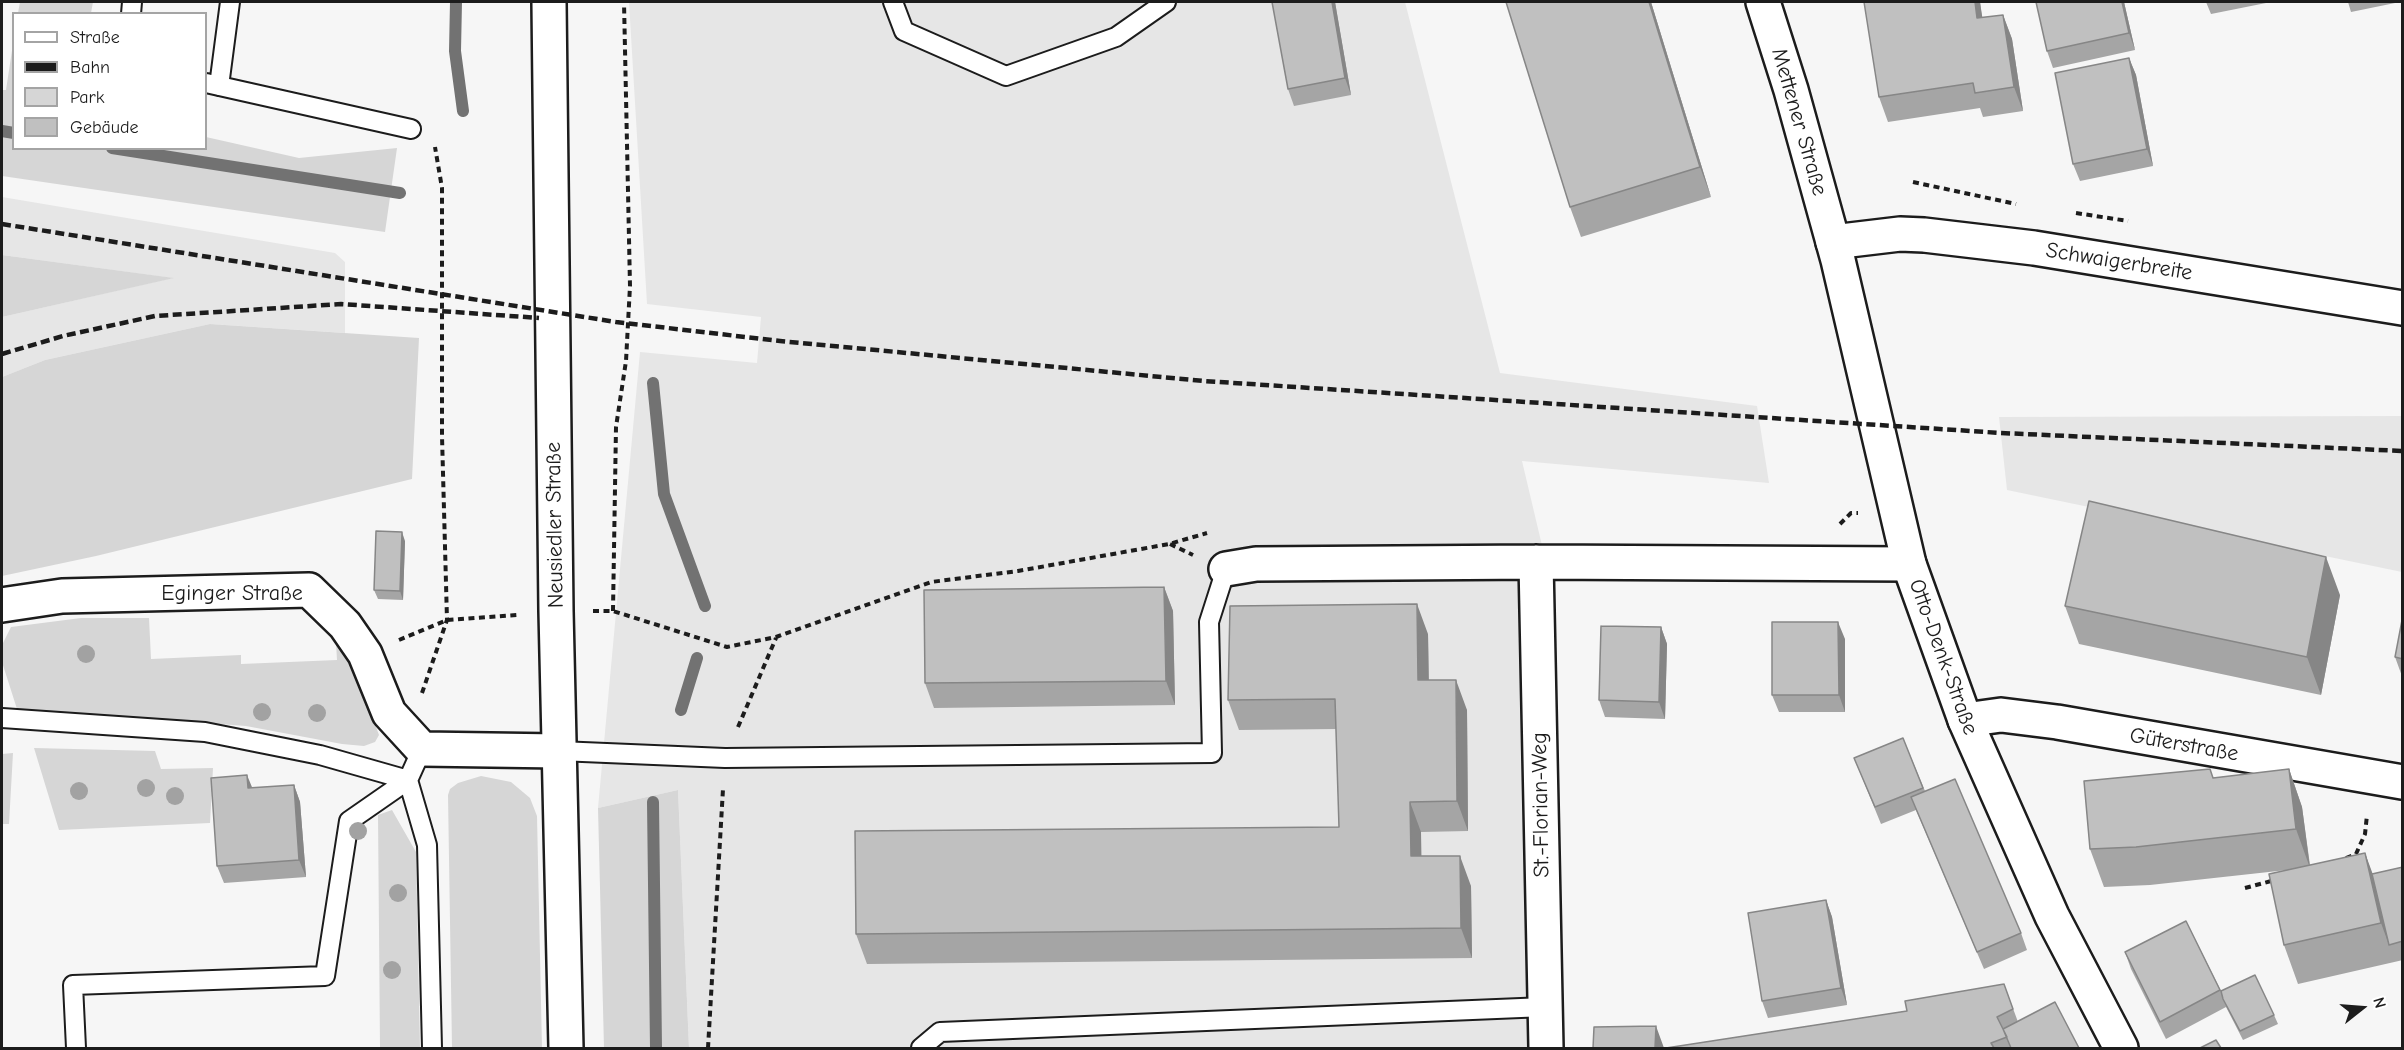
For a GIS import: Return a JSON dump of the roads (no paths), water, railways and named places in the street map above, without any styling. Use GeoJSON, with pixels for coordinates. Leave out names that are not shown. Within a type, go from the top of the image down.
{"type":"FeatureCollection","features":[{"type":"Feature","properties":{"kind":"street","name":"Neusiedler Straße"},"geometry":{"type":"LineString","coordinates":[[549,2],[556,611],[566,1048]]}},
{"type":"Feature","properties":{"kind":"street","name":"Mettener Straße"},"geometry":{"type":"LineString","coordinates":[[1763,2],[1791,90],[1833,242]]}},
{"type":"Feature","properties":{"kind":"street","name":"Schwaigerbreite"},"geometry":{"type":"LineString","coordinates":[[1833,242],[1900,234],[1924,235],[2034,248],[2403,308]]}},
{"type":"Feature","properties":{"kind":"street","name":"Otto-Denk-Straße"},"geometry":{"type":"LineString","coordinates":[[1833,242],[1909,564],[1965,720],[2052,916],[2121,1048]]}},
{"type":"Feature","properties":{"kind":"street"},"geometry":{"type":"LineString","coordinates":[[1226,569],[1256,564],[1536,562],[1909,564]]}},
{"type":"Feature","properties":{"kind":"street","name":"St.-Florian-Weg"},"geometry":{"type":"LineString","coordinates":[[1536,562],[1546,1048]]}},
{"type":"Feature","properties":{"kind":"street","name":"Eginger Straße"},"geometry":{"type":"LineString","coordinates":[[2,605],[62,596],[309,590],[345,625],[365,654],[388,713],[415,742]]}},
{"type":"Feature","properties":{"kind":"street","name":"Güterstraße"},"geometry":{"type":"LineString","coordinates":[[1965,720],[2001,716],[2057,722],[2403,782]]}},
{"type":"Feature","properties":{"kind":"street"},"geometry":{"type":"LineString","coordinates":[[415,742],[559,751]]}},
{"type":"Feature","properties":{"kind":"lane"},"geometry":{"type":"LineString","coordinates":[[230,2],[212,84],[411,129]]}},
{"type":"Feature","properties":{"kind":"lane"},"geometry":{"type":"LineString","coordinates":[[893,2],[904,31],[1006,76],[1116,37],[1166,2]]}},
{"type":"Feature","properties":{"kind":"lane"},"geometry":{"type":"LineString","coordinates":[[559,751],[725,758],[1212,753],[1209,622],[1226,569]]}},
{"type":"Feature","properties":{"kind":"lane"},"geometry":{"type":"LineString","coordinates":[[2,718],[205,732],[320,755],[408,780]]}},
{"type":"Feature","properties":{"kind":"lane"},"geometry":{"type":"LineString","coordinates":[[415,742],[408,780],[426,844],[432,1048]]}},
{"type":"Feature","properties":{"kind":"lane"},"geometry":{"type":"LineString","coordinates":[[76,1048],[73,985],[325,976],[349,820],[408,780]]}},
{"type":"Feature","properties":{"kind":"lane"},"geometry":{"type":"LineString","coordinates":[[921,1048],[940,1032],[1545,1007]]}},
{"type":"Feature","properties":{"kind":"waterway"},"geometry":{"type":"LineString","coordinates":[[456,2],[455,51],[463,111]]}},
{"type":"Feature","properties":{"kind":"waterway"},"geometry":{"type":"LineString","coordinates":[[2,131],[12,133]]}},
{"type":"Feature","properties":{"kind":"waterway"},"geometry":{"type":"LineString","coordinates":[[125,150],[400,193]]}},
{"type":"Feature","properties":{"kind":"waterway"},"geometry":{"type":"LineString","coordinates":[[653,383],[664,494],[705,606]]}},
{"type":"Feature","properties":{"kind":"waterway"},"geometry":{"type":"LineString","coordinates":[[681,710],[697,658]]}},
{"type":"Feature","properties":{"kind":"waterway"},"geometry":{"type":"LineString","coordinates":[[653,802],[656,1048]]}},
{"type":"Feature","properties":{"kind":"railway"},"geometry":{"type":"LineString","coordinates":[[2,224],[616,322],[780,341],[1204,381],[2001,433],[2402,451]]}},
{"type":"Feature","properties":{"kind":"railway"},"geometry":{"type":"LineString","coordinates":[[2,354],[63,336],[155,316],[341,304],[539,318]]}}]}
